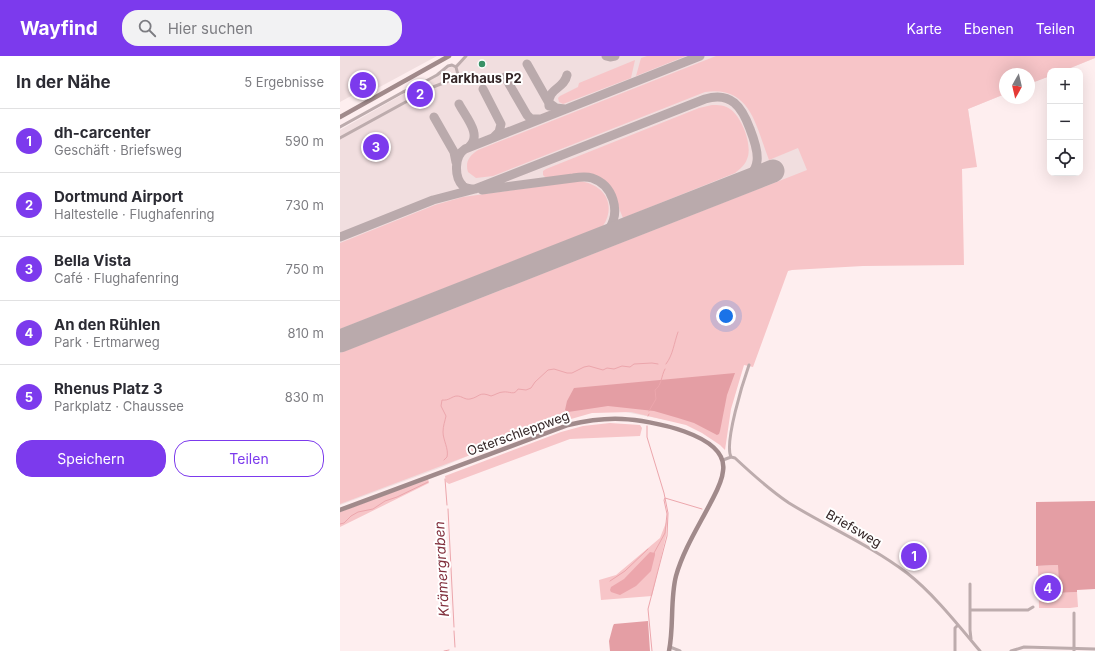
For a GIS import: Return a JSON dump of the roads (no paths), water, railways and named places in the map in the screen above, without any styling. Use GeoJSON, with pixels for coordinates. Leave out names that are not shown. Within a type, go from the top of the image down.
{"type":"FeatureCollection","features":[{"type":"Feature","properties":{"kind":"street"},"geometry":{"type":"LineString","coordinates":[[340,117],[449,56]]}},
{"type":"Feature","properties":{"kind":"street"},"geometry":{"type":"LineString","coordinates":[[456,67],[466,56]]}},
{"type":"Feature","properties":{"kind":"street"},"geometry":{"type":"LineString","coordinates":[[340,127],[437,75],[448,66],[452,65],[456,67]]}},
{"type":"Feature","properties":{"kind":"street"},"geometry":{"type":"LineString","coordinates":[[340,138],[433,87],[454,79],[458,75],[458,70],[456,67]]}},
{"type":"Feature","properties":{"kind":"street"},"geometry":{"type":"LineString","coordinates":[[680,651],[669,649],[676,576],[682,559],[717,490],[723,471],[723,460],[731,457],[729,450],[733,421],[746,371],[749,365]]}},
{"type":"Feature","properties":{"kind":"street","name":"Osterschleppweg"},"geometry":{"type":"LineString","coordinates":[[340,510],[568,425],[596,420],[635,420],[674,428],[710,444],[723,460]]}},
{"type":"Feature","properties":{"kind":"street","name":"Briefsweg"},"geometry":{"type":"LineString","coordinates":[[731,457],[735,458],[756,477],[790,503],[871,549],[908,574],[920,584],[962,629],[980,651]]}},
{"type":"Feature","properties":{"kind":"street"},"geometry":{"type":"LineString","coordinates":[[970,584],[971,641]]}},
{"type":"Feature","properties":{"kind":"street"},"geometry":{"type":"LineString","coordinates":[[970,610],[1028,610],[1033,607]]}},
{"type":"Feature","properties":{"kind":"street"},"geometry":{"type":"LineString","coordinates":[[1074,613],[1074,650]]}},
{"type":"Feature","properties":{"kind":"street"},"geometry":{"type":"LineString","coordinates":[[962,629],[966,628],[970,624]]}},
{"type":"Feature","properties":{"kind":"street"},"geometry":{"type":"LineString","coordinates":[[955,651],[955,628],[958,625]]}},
{"type":"Feature","properties":{"kind":"street"},"geometry":{"type":"LineString","coordinates":[[1011,651],[1024,647],[1095,650]]}},
{"type":"Feature","properties":{"kind":"waterway"},"geometry":{"type":"LineString","coordinates":[[666,364],[672,353],[678,332]]}},
{"type":"Feature","properties":{"kind":"waterway"},"geometry":{"type":"LineString","coordinates":[[444,460],[447,457],[447,448],[443,432],[446,416],[441,406],[442,400],[447,400],[457,396],[470,399],[482,394],[491,396],[502,392],[513,393],[518,389],[526,390],[531,388],[535,382],[548,370],[554,369],[572,373],[589,366],[603,370],[607,368],[614,369],[622,366],[630,367],[634,364],[658,364]]}},
{"type":"Feature","properties":{"kind":"waterway"},"geometry":{"type":"LineString","coordinates":[[649,411],[656,399],[655,390],[659,386],[665,369]]}},
{"type":"Feature","properties":{"kind":"waterway"},"geometry":{"type":"LineString","coordinates":[[647,426],[647,437],[664,493],[668,513],[667,536],[648,609],[652,651]]}},
{"type":"Feature","properties":{"kind":"waterway","name":"Krämergraben"},"geometry":{"type":"LineString","coordinates":[[445,479],[447,505]]}},
{"type":"Feature","properties":{"kind":"waterway"},"geometry":{"type":"LineString","coordinates":[[340,524],[344,523],[358,512],[373,509],[385,501],[428,482]]}},
{"type":"Feature","properties":{"kind":"waterway"},"geometry":{"type":"LineString","coordinates":[[654,553],[665,533],[667,514],[664,500],[665,498],[702,509]]}},
{"type":"Feature","properties":{"kind":"waterway","name":"Krämergraben"},"geometry":{"type":"LineString","coordinates":[[448,509],[454,627]]}},
{"type":"Feature","properties":{"kind":"waterway"},"geometry":{"type":"LineString","coordinates":[[610,581],[625,571],[648,549]]}},
{"type":"Feature","properties":{"kind":"waterway","name":"Krämergraben"},"geometry":{"type":"LineString","coordinates":[[454,631],[455,647]]}},
{"type":"Feature","properties":{"kind":"waterway","name":"Krämergraben"},"geometry":{"type":"LineString","coordinates":[[444,651],[449,650]]}},
{"type":"Feature","properties":{"kind":"place","name":"Parkhaus P2"},"geometry":{"type":"Point","coordinates":[482,64]}},
{"type":"Feature","properties":{"kind":"place","name":"Rhenus Platz 3"},"geometry":{"type":"Point","coordinates":[363,85]}},
{"type":"Feature","properties":{"kind":"place","name":"Dortmund Airport"},"geometry":{"type":"Point","coordinates":[420,94]}},
{"type":"Feature","properties":{"kind":"place","name":"Bella Vista"},"geometry":{"type":"Point","coordinates":[376,147]}},
{"type":"Feature","properties":{"kind":"place","name":"dh-carcenter"},"geometry":{"type":"Point","coordinates":[914,556]}},
{"type":"Feature","properties":{"kind":"place","name":"An den Rühlen"},"geometry":{"type":"Point","coordinates":[1048,588]}}]}
